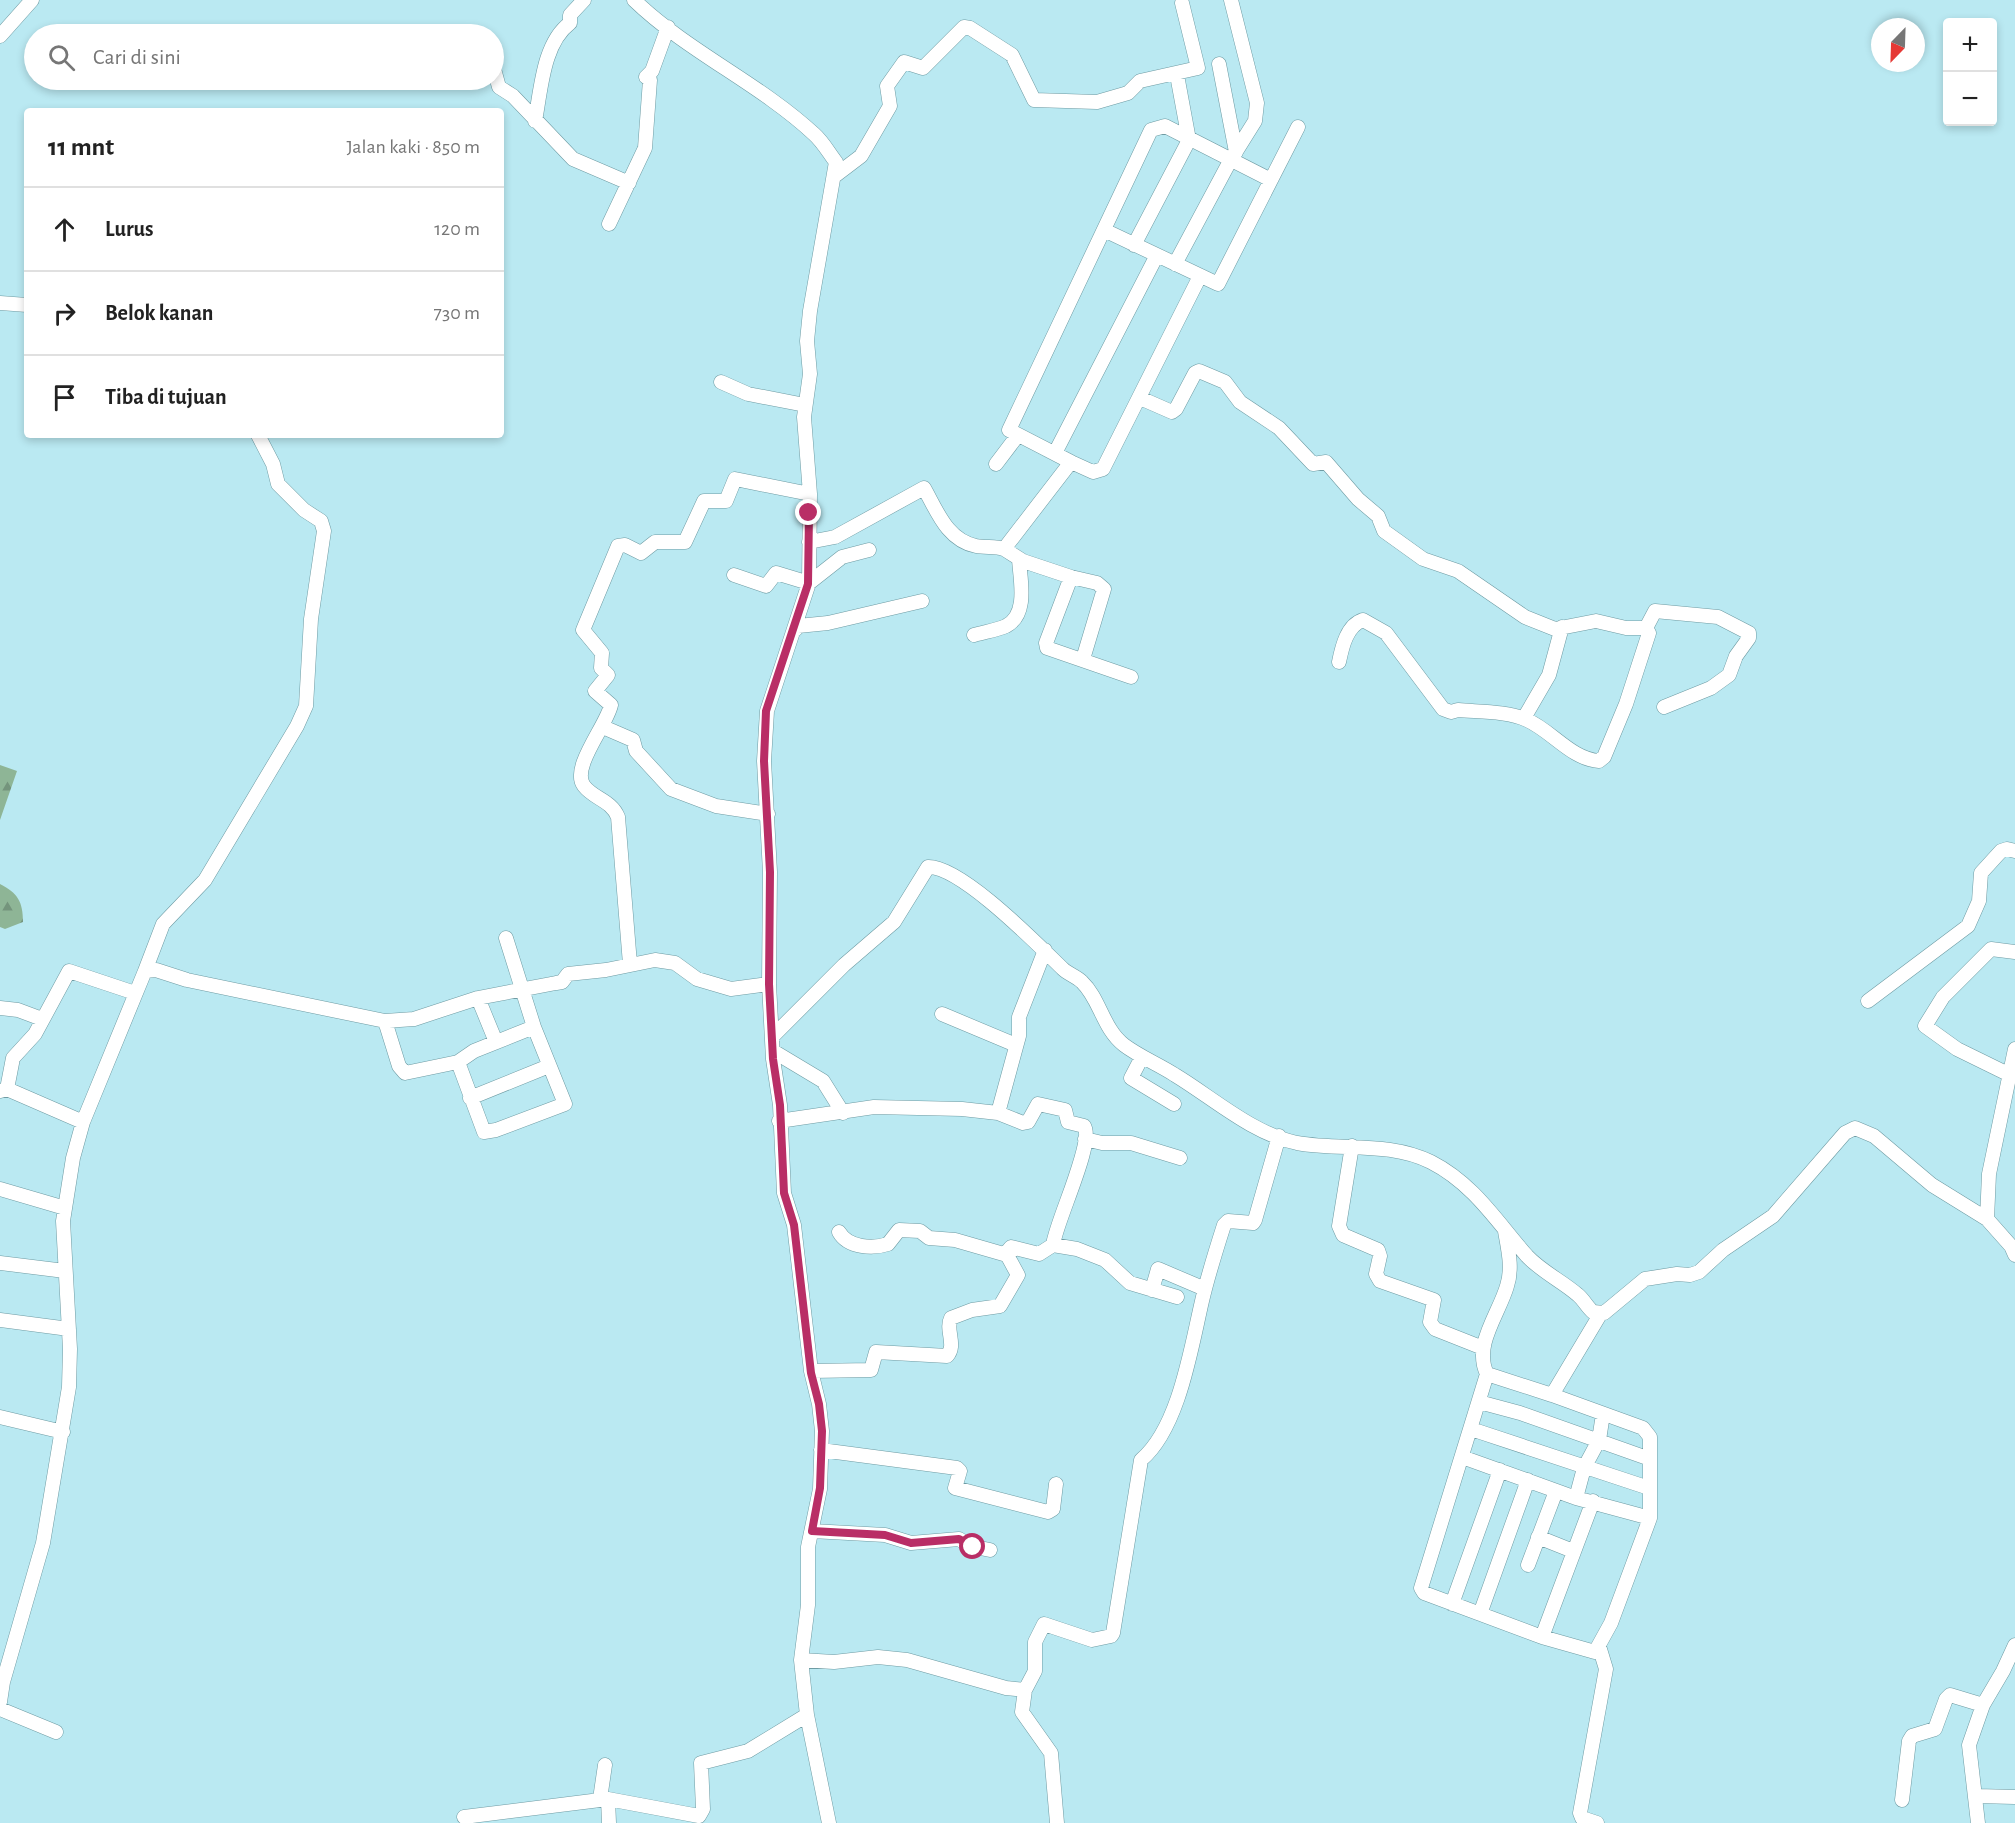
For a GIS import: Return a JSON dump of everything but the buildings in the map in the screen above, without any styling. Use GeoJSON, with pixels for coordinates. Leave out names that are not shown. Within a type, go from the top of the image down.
{"type":"FeatureCollection","features":[{"type":"Feature","properties":{"kind":"street"},"geometry":{"type":"LineString","coordinates":[[0,36],[32,0]]}},
{"type":"Feature","properties":{"kind":"street"},"geometry":{"type":"LineString","coordinates":[[535,121],[545,70],[558,33],[570,23],[570,15],[584,0]]}},
{"type":"Feature","properties":{"kind":"street"},"geometry":{"type":"LineString","coordinates":[[634,0],[685,42],[743,79],[813,134],[836,162],[836,175],[810,311],[807,342],[810,374],[805,405],[804,433],[810,494],[808,584],[796,629],[766,711],[764,761],[768,814],[769,984],[784,1193],[794,1225],[811,1371],[819,1404],[821,1450],[820,1488],[808,1547],[808,1605],[801,1660],[807,1714],[829,1823]]}},
{"type":"Feature","properties":{"kind":"street"},"geometry":{"type":"LineString","coordinates":[[1175,264],[1233,156],[1255,121],[1257,103],[1231,0]]}},
{"type":"Feature","properties":{"kind":"street"},"geometry":{"type":"LineString","coordinates":[[836,175],[863,153],[890,106],[887,86],[904,62],[923,68],[964,27],[970,28],[1012,55],[1032,98],[1039,102],[1097,102],[1127,94],[1140,81],[1177,75],[1198,68],[1182,3]]}},
{"type":"Feature","properties":{"kind":"street"},"geometry":{"type":"LineString","coordinates":[[609,224],[645,148],[650,80],[646,77],[652,70],[668,27]]}},
{"type":"Feature","properties":{"kind":"street"},"geometry":{"type":"LineString","coordinates":[[1220,64],[1233,156]]}},
{"type":"Feature","properties":{"kind":"street"},"geometry":{"type":"LineString","coordinates":[[1134,245],[1189,140],[1177,75]]}},
{"type":"Feature","properties":{"kind":"street"},"geometry":{"type":"LineString","coordinates":[[504,90],[513,96],[576,161],[629,183]]}},
{"type":"Feature","properties":{"kind":"street"},"geometry":{"type":"LineString","coordinates":[[1200,276],[1140,398],[1100,472],[1093,472],[1071,462],[1010,430],[1151,130],[1165,126],[1189,140],[1233,156],[1271,180]]}},
{"type":"Feature","properties":{"kind":"street"},"geometry":{"type":"LineString","coordinates":[[1104,230],[1156,257],[1218,284],[1298,127]]}},
{"type":"Feature","properties":{"kind":"street"},"geometry":{"type":"LineString","coordinates":[[1055,453],[1156,257]]}},
{"type":"Feature","properties":{"kind":"street"},"geometry":{"type":"LineString","coordinates":[[0,303],[24,305]]}},
{"type":"Feature","properties":{"kind":"street"},"geometry":{"type":"LineString","coordinates":[[1140,398],[1175,411],[1192,377],[1200,371],[1225,382],[1238,400],[1279,428],[1313,464],[1326,462],[1358,499],[1378,516],[1382,529],[1423,559],[1458,571],[1525,617],[1552,628],[1596,621],[1626,628],[1646,628]]}},
{"type":"Feature","properties":{"kind":"street"},"geometry":{"type":"LineString","coordinates":[[721,382],[748,394],[805,405]]}},
{"type":"Feature","properties":{"kind":"street"},"geometry":{"type":"LineString","coordinates":[[996,464],[1018,435]]}},
{"type":"Feature","properties":{"kind":"street"},"geometry":{"type":"LineString","coordinates":[[0,1702],[3,1682],[43,1543],[63,1432],[69,1387],[65,1208],[73,1158],[82,1122],[163,924],[205,880],[297,726],[306,706],[311,619],[324,531],[321,521],[304,510],[278,484],[273,465],[260,438]]}},
{"type":"Feature","properties":{"kind":"street"},"geometry":{"type":"LineString","coordinates":[[1005,549],[1071,462]]}},
{"type":"Feature","properties":{"kind":"street"},"geometry":{"type":"LineString","coordinates":[[630,964],[618,817],[611,804],[585,788],[581,777],[582,764],[603,727],[611,705],[595,690],[608,675],[601,668],[602,653],[583,630],[615,549],[622,544],[641,553],[655,542],[685,542],[704,501],[726,501],[733,481],[738,478],[810,494]]}},
{"type":"Feature","properties":{"kind":"street"},"geometry":{"type":"LineString","coordinates":[[809,542],[835,537],[892,503],[924,488],[948,530],[958,539],[973,546],[1005,549],[1019,559],[1096,583],[1104,589],[1083,659]]}},
{"type":"Feature","properties":{"kind":"street"},"geometry":{"type":"LineString","coordinates":[[808,584],[842,556],[869,550]]}},
{"type":"Feature","properties":{"kind":"street"},"geometry":{"type":"LineString","coordinates":[[974,635],[1008,625],[1019,609],[1022,601],[1019,559]]}},
{"type":"Feature","properties":{"kind":"street"},"geometry":{"type":"LineString","coordinates":[[734,575],[766,586],[776,573],[808,584]]}},
{"type":"Feature","properties":{"kind":"street"},"geometry":{"type":"LineString","coordinates":[[1071,577],[1046,645],[1050,650],[1083,659],[1131,677]]}},
{"type":"Feature","properties":{"kind":"street"},"geometry":{"type":"LineString","coordinates":[[796,629],[798,626],[828,622],[922,601]]}},
{"type":"Feature","properties":{"kind":"street"},"geometry":{"type":"LineString","coordinates":[[1646,628],[1654,612],[1658,610],[1718,617],[1748,632],[1750,636],[1736,656],[1729,675],[1711,688],[1664,707]]}},
{"type":"Feature","properties":{"kind":"street"},"geometry":{"type":"LineString","coordinates":[[1339,662],[1345,639],[1359,620],[1363,620],[1386,633],[1443,709],[1451,712],[1458,710],[1524,718],[1538,725],[1583,758],[1601,760],[1626,704],[1649,633],[1646,628]]}},
{"type":"Feature","properties":{"kind":"street"},"geometry":{"type":"LineString","coordinates":[[1524,718],[1549,675],[1562,627]]}},
{"type":"Feature","properties":{"kind":"street"},"geometry":{"type":"LineString","coordinates":[[603,727],[633,740],[636,751],[664,783],[681,794],[730,809],[768,814]]}},
{"type":"Feature","properties":{"kind":"street"},"geometry":{"type":"LineString","coordinates":[[1868,1001],[1968,926],[1979,902],[1979,881],[1983,870],[2001,851],[2007,849],[2015,851]]}},
{"type":"Feature","properties":{"kind":"street"},"geometry":{"type":"LineString","coordinates":[[773,1044],[844,965],[894,922],[928,867],[944,868],[978,891],[1045,950],[1065,971],[1082,981],[1105,1022],[1122,1044],[1255,1126],[1279,1136],[1298,1143],[1352,1146],[1407,1153],[1431,1162],[1476,1194],[1536,1264],[1578,1295],[1593,1312],[1601,1313]]}},
{"type":"Feature","properties":{"kind":"street"},"geometry":{"type":"LineString","coordinates":[[458,1062],[482,1129],[488,1133],[565,1104],[534,1027],[524,988],[506,938]]}},
{"type":"Feature","properties":{"kind":"street"},"geometry":{"type":"LineString","coordinates":[[2010,1078],[1957,1049],[1925,1026],[1942,997],[1990,949],[2015,952]]}},
{"type":"Feature","properties":{"kind":"street"},"geometry":{"type":"LineString","coordinates":[[998,1113],[1016,1045],[1019,1017],[1045,950]]}},
{"type":"Feature","properties":{"kind":"street"},"geometry":{"type":"LineString","coordinates":[[145,971],[156,970],[187,980],[385,1021],[414,1019],[478,998],[562,982],[568,974],[655,960],[668,961],[681,966],[697,979],[731,989],[769,984]]}},
{"type":"Feature","properties":{"kind":"street"},"geometry":{"type":"LineString","coordinates":[[82,1122],[3,1090],[14,1058],[35,1034],[71,970],[135,993]]}},
{"type":"Feature","properties":{"kind":"street"},"geometry":{"type":"LineString","coordinates":[[478,998],[496,1041]]}},
{"type":"Feature","properties":{"kind":"street"},"geometry":{"type":"LineString","coordinates":[[0,1008],[18,1010],[42,1019]]}},
{"type":"Feature","properties":{"kind":"street"},"geometry":{"type":"LineString","coordinates":[[942,1014],[1016,1045]]}},
{"type":"Feature","properties":{"kind":"street"},"geometry":{"type":"LineString","coordinates":[[385,1021],[399,1066],[405,1073],[458,1062],[496,1041],[534,1027]]}},
{"type":"Feature","properties":{"kind":"street"},"geometry":{"type":"LineString","coordinates":[[773,1044],[823,1081],[843,1113]]}},
{"type":"Feature","properties":{"kind":"street"},"geometry":{"type":"LineString","coordinates":[[1987,1220],[1989,1174],[2015,1049]]}},
{"type":"Feature","properties":{"kind":"street"},"geometry":{"type":"LineString","coordinates":[[1142,1057],[1131,1078],[1174,1104]]}},
{"type":"Feature","properties":{"kind":"street"},"geometry":{"type":"LineString","coordinates":[[471,1098],[549,1066]]}},
{"type":"Feature","properties":{"kind":"street"},"geometry":{"type":"LineString","coordinates":[[779,1121],[878,1107],[955,1108],[998,1113],[1023,1123],[1029,1120],[1038,1104],[1063,1110],[1067,1112],[1068,1122],[1085,1127],[1085,1139],[1053,1245],[1039,1254],[1011,1247],[1006,1250],[1018,1275],[1017,1280],[1000,1306],[972,1310],[951,1317],[948,1324],[952,1351],[948,1356],[876,1352],[871,1370],[811,1371]]}},
{"type":"Feature","properties":{"kind":"street"},"geometry":{"type":"LineString","coordinates":[[1552,1395],[1601,1313],[1645,1279],[1677,1274],[1690,1275],[1699,1272],[1723,1251],[1773,1216],[1845,1133],[1855,1128],[1874,1136],[1932,1185],[1987,1220],[2011,1246],[2015,1255]]}},
{"type":"Feature","properties":{"kind":"street"},"geometry":{"type":"LineString","coordinates":[[1057,1823],[1051,1753],[1022,1712],[1025,1690],[1035,1671],[1035,1642],[1044,1624],[1092,1640],[1111,1636],[1113,1633],[1141,1460],[1157,1442],[1169,1417],[1188,1362],[1205,1289],[1224,1225],[1227,1221],[1253,1223],[1255,1220],[1279,1136]]}},
{"type":"Feature","properties":{"kind":"street"},"geometry":{"type":"LineString","coordinates":[[1085,1139],[1102,1143],[1128,1143],[1180,1158]]}},
{"type":"Feature","properties":{"kind":"street"},"geometry":{"type":"LineString","coordinates":[[1352,1146],[1338,1226],[1343,1235],[1378,1250],[1380,1256],[1376,1274],[1380,1281],[1434,1300],[1430,1322],[1434,1329],[1483,1348]]}},
{"type":"Feature","properties":{"kind":"street"},"geometry":{"type":"LineString","coordinates":[[0,1190],[65,1208]]}},
{"type":"Feature","properties":{"kind":"street"},"geometry":{"type":"LineString","coordinates":[[1487,1374],[1647,1430],[1650,1458],[1650,1518],[1611,1623],[1595,1652],[1542,1637],[1452,1604],[1424,1593],[1421,1584],[1487,1374],[1483,1366],[1483,1348],[1508,1286],[1510,1256],[1505,1229]]}},
{"type":"Feature","properties":{"kind":"street"},"geometry":{"type":"LineString","coordinates":[[839,1232],[850,1242],[880,1246],[888,1244],[899,1230],[916,1230],[929,1238],[955,1240],[1007,1255]]}},
{"type":"Feature","properties":{"kind":"street"},"geometry":{"type":"LineString","coordinates":[[1053,1245],[1077,1249],[1105,1260],[1130,1283],[1177,1297]]}},
{"type":"Feature","properties":{"kind":"street"},"geometry":{"type":"LineString","coordinates":[[0,1263],[65,1271]]}},
{"type":"Feature","properties":{"kind":"street"},"geometry":{"type":"LineString","coordinates":[[1152,1290],[1158,1269],[1205,1289]]}},
{"type":"Feature","properties":{"kind":"street"},"geometry":{"type":"LineString","coordinates":[[0,1320],[69,1329]]}},
{"type":"Feature","properties":{"kind":"street"},"geometry":{"type":"LineString","coordinates":[[1479,1402],[1650,1458]]}},
{"type":"Feature","properties":{"kind":"street"},"geometry":{"type":"LineString","coordinates":[[1576,1498],[1584,1468],[1599,1440],[1603,1414]]}},
{"type":"Feature","properties":{"kind":"street"},"geometry":{"type":"LineString","coordinates":[[0,1417],[63,1432]]}},
{"type":"Feature","properties":{"kind":"street"},"geometry":{"type":"LineString","coordinates":[[1471,1429],[1649,1488]]}},
{"type":"Feature","properties":{"kind":"street"},"geometry":{"type":"LineString","coordinates":[[821,1450],[957,1468],[960,1472],[955,1488],[1048,1512],[1052,1511],[1056,1484]]}},
{"type":"Feature","properties":{"kind":"street"},"geometry":{"type":"LineString","coordinates":[[1462,1457],[1576,1498],[1650,1518]]}},
{"type":"Feature","properties":{"kind":"street"},"geometry":{"type":"LineString","coordinates":[[1452,1604],[1500,1470]]}},
{"type":"Feature","properties":{"kind":"street"},"geometry":{"type":"LineString","coordinates":[[1480,1614],[1528,1480]]}},
{"type":"Feature","properties":{"kind":"street"},"geometry":{"type":"LineString","coordinates":[[1528,1565],[1556,1491]]}},
{"type":"Feature","properties":{"kind":"street"},"geometry":{"type":"LineString","coordinates":[[1542,1637],[1593,1501]]}},
{"type":"Feature","properties":{"kind":"street"},"geometry":{"type":"LineString","coordinates":[[812,1531],[885,1535],[911,1543],[959,1539],[970,1546],[990,1550]]}},
{"type":"Feature","properties":{"kind":"street"},"geometry":{"type":"LineString","coordinates":[[1538,1538],[1573,1551]]}},
{"type":"Feature","properties":{"kind":"street"},"geometry":{"type":"LineString","coordinates":[[1978,1823],[1977,1796],[1970,1764],[1969,1745],[1983,1706],[2004,1671],[2015,1645]]}},
{"type":"Feature","properties":{"kind":"street"},"geometry":{"type":"LineString","coordinates":[[1597,1823],[1582,1818],[1580,1813],[1606,1669],[1599,1646]]}},
{"type":"Feature","properties":{"kind":"street"},"geometry":{"type":"LineString","coordinates":[[801,1660],[834,1662],[878,1657],[907,1660],[1006,1688],[1025,1690]]}},
{"type":"Feature","properties":{"kind":"street"},"geometry":{"type":"LineString","coordinates":[[1902,1800],[1909,1742],[1912,1736],[1935,1729],[1946,1699],[1950,1695],[1983,1706]]}},
{"type":"Feature","properties":{"kind":"street"},"geometry":{"type":"LineString","coordinates":[[0,1709],[56,1732]]}},
{"type":"Feature","properties":{"kind":"street"},"geometry":{"type":"LineString","coordinates":[[464,1817],[604,1799],[699,1816],[703,1809],[701,1763],[748,1751],[807,1714]]}},
{"type":"Feature","properties":{"kind":"street"},"geometry":{"type":"LineString","coordinates":[[605,1765],[604,1799],[609,1823]]}},
{"type":"Feature","properties":{"kind":"street"},"geometry":{"type":"LineString","coordinates":[[1977,1796],[2015,1797]]}},
{"type":"Feature","properties":{"kind":"green space"},"geometry":{"type":"Polygon","coordinates":[[[0,765],[17,771],[0,820],[0,765]]]}},
{"type":"Feature","properties":{"kind":"green space"},"geometry":{"type":"Polygon","coordinates":[[[0,884],[18,899],[23,915],[23,922],[5,929],[0,927],[0,884]]]}},
{"type":"Feature","properties":{"kind":"route"},"geometry":{"type":"LineString","coordinates":[[809,513],[810,570],[808,584],[796,629],[766,711],[764,761],[770,872],[769,984],[773,1059],[780,1105],[784,1193],[794,1225],[811,1373],[819,1404],[822,1431],[820,1488],[812,1531],[885,1535],[911,1543],[959,1539],[973,1547]]}}]}
